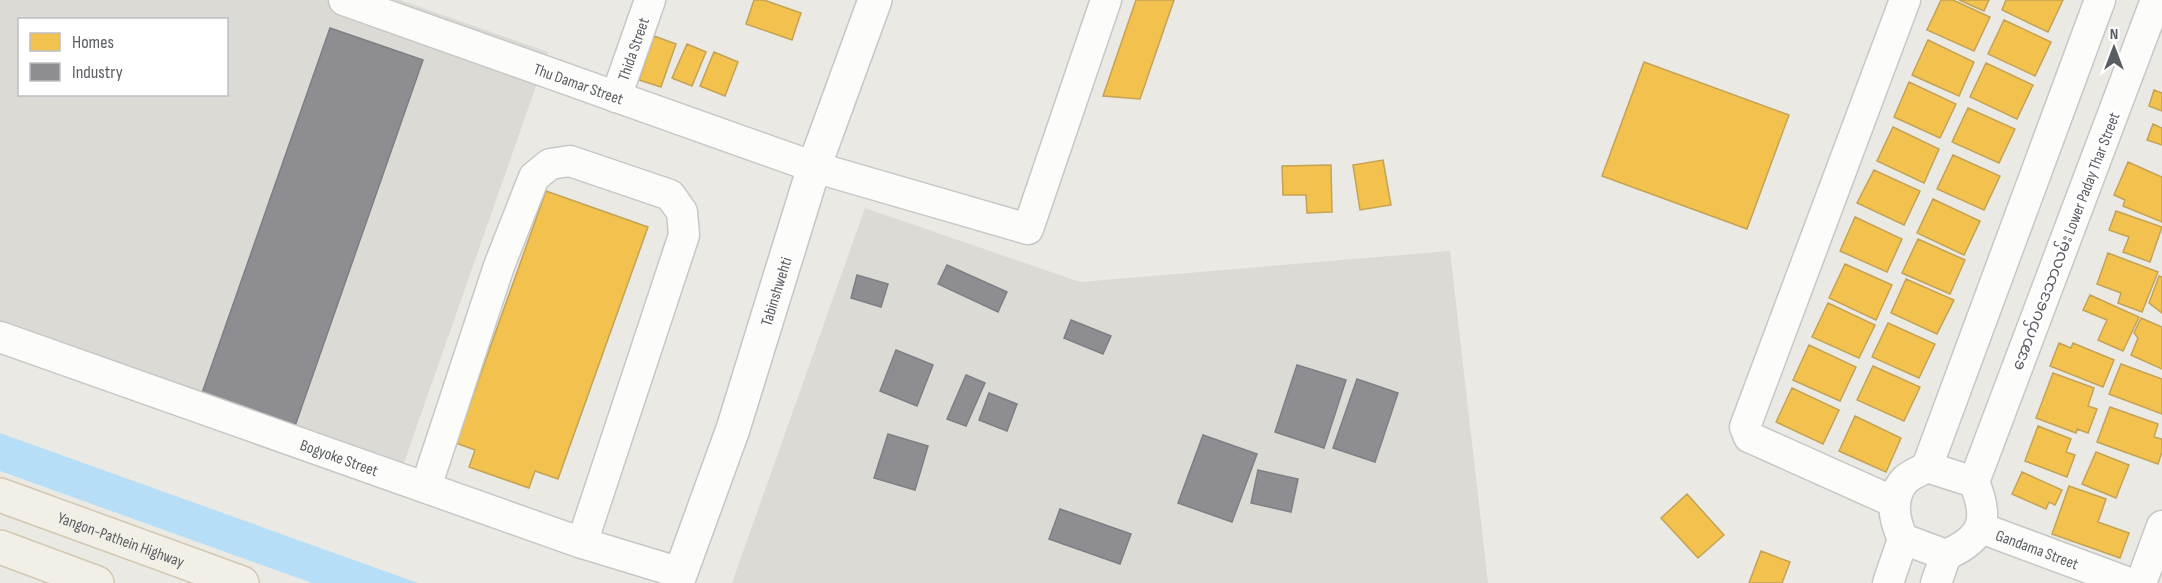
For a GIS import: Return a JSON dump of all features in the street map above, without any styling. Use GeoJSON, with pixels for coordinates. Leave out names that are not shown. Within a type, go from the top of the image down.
{"type":"FeatureCollection","features":[{"type":"Feature","properties":{"kind":"main road","name":"Tabinshwehti"},"geometry":{"type":"LineString","coordinates":[[679,578],[733,429],[814,167],[875,0]]}},
{"type":"Feature","properties":{"kind":"main road","name":"Yangon-Pathein Highway"},"geometry":{"type":"LineString","coordinates":[[0,495],[242,583]]}},
{"type":"Feature","properties":{"kind":"main road"},"geometry":{"type":"LineString","coordinates":[[0,548],[97,583]]}},
{"type":"Feature","properties":{"kind":"street","name":"Thu Damar Street"},"geometry":{"type":"LineString","coordinates":[[344,0],[814,167],[1028,229],[1106,0]]}},
{"type":"Feature","properties":{"kind":"street","name":"Thida Street"},"geometry":{"type":"LineString","coordinates":[[616,97],[650,0]]}},
{"type":"Feature","properties":{"kind":"street"},"geometry":{"type":"LineString","coordinates":[[1894,502],[1749,437],[1745,427],[1905,0]]}},
{"type":"Feature","properties":{"kind":"street"},"geometry":{"type":"LineString","coordinates":[[1927,467],[1974,482],[1983,504],[1980,528],[1967,546],[1946,555],[1903,539],[1894,522],[1894,502],[1905,480],[1927,467],[2100,0]]}},
{"type":"Feature","properties":{"kind":"street","name":"အောက်ပဒေသာလမ်း Lower Paday Thar Street"},"geometry":{"type":"LineString","coordinates":[[1974,482],[2156,0]]}},
{"type":"Feature","properties":{"kind":"street"},"geometry":{"type":"LineString","coordinates":[[426,488],[499,266],[534,177],[550,164],[570,161],[670,195],[682,212],[684,235],[582,543]]}},
{"type":"Feature","properties":{"kind":"street","name":"Bogyoke Street"},"geometry":{"type":"LineString","coordinates":[[0,337],[679,578]]}},
{"type":"Feature","properties":{"kind":"street"},"geometry":{"type":"LineString","coordinates":[[2141,583],[2162,526]]}},
{"type":"Feature","properties":{"kind":"street","name":"Gandama Street"},"geometry":{"type":"LineString","coordinates":[[1980,528],[2129,583]]}},
{"type":"Feature","properties":{"kind":"street"},"geometry":{"type":"LineString","coordinates":[[1888,583],[1903,539]]}},
{"type":"Feature","properties":{"kind":"street"},"geometry":{"type":"LineString","coordinates":[[1936,583],[1946,555]]}},
{"type":"Feature","properties":{"kind":"shaded area"},"geometry":{"type":"Polygon","coordinates":[[[0,0],[400,0],[548,52],[400,474],[0,331],[0,0]]]}},
{"type":"Feature","properties":{"kind":"shaded area"},"geometry":{"type":"Polygon","coordinates":[[[865,208],[1080,282],[1450,251],[1488,583],[732,583],[865,208]]]}},
{"type":"Feature","properties":{"kind":"water"},"geometry":{"type":"Polygon","coordinates":[[[0,433],[418,583],[312,583],[0,471],[0,433]]]}},
{"type":"Feature","properties":{"kind":"building: Homes"},"geometry":{"type":"Polygon","coordinates":[[[754,0],[764,0],[801,13],[792,40],[746,24],[754,0]]]}},
{"type":"Feature","properties":{"kind":"building: Homes"},"geometry":{"type":"Polygon","coordinates":[[[1136,0],[1174,0],[1140,99],[1103,96],[1136,0]]]}},
{"type":"Feature","properties":{"kind":"building: Homes"},"geometry":{"type":"Polygon","coordinates":[[[1941,0],[1953,0],[1990,17],[1974,51],[1927,30],[1941,0]]]}},
{"type":"Feature","properties":{"kind":"building: Homes"},"geometry":{"type":"Polygon","coordinates":[[[1959,0],[1989,0],[1984,11],[1959,0]]]}},
{"type":"Feature","properties":{"kind":"building: Homes"},"geometry":{"type":"Polygon","coordinates":[[[2006,0],[2063,0],[2048,32],[2002,10],[2006,0]]]}},
{"type":"Feature","properties":{"kind":"building: Homes"},"geometry":{"type":"Polygon","coordinates":[[[2004,20],[2051,42],[2035,76],[1988,54],[2004,20]]]}},
{"type":"Feature","properties":{"kind":"building: Homes"},"geometry":{"type":"Polygon","coordinates":[[[654,36],[676,44],[661,87],[639,80],[654,36]]]}},
{"type":"Feature","properties":{"kind":"building: Homes"},"geometry":{"type":"Polygon","coordinates":[[[1928,40],[1974,62],[1959,96],[1912,75],[1928,40]]]}},
{"type":"Feature","properties":{"kind":"building: Homes"},"geometry":{"type":"Polygon","coordinates":[[[687,44],[706,52],[692,86],[672,78],[687,44]]]}},
{"type":"Feature","properties":{"kind":"building: Homes"},"geometry":{"type":"Polygon","coordinates":[[[714,52],[738,62],[725,96],[700,86],[714,52]]]}},
{"type":"Feature","properties":{"kind":"building: Homes"},"geometry":{"type":"Polygon","coordinates":[[[1644,62],[1789,115],[1747,229],[1602,176],[1644,62]]]}},
{"type":"Feature","properties":{"kind":"building: Homes"},"geometry":{"type":"Polygon","coordinates":[[[1986,63],[2033,85],[2017,119],[1970,97],[1986,63]]]}},
{"type":"Feature","properties":{"kind":"building: Homes"},"geometry":{"type":"Polygon","coordinates":[[[1909,82],[1956,104],[1940,138],[1894,117],[1909,82]]]}},
{"type":"Feature","properties":{"kind":"building: Homes"},"geometry":{"type":"Polygon","coordinates":[[[2154,90],[2162,93],[2162,111],[2149,106],[2154,90]]]}},
{"type":"Feature","properties":{"kind":"building: Homes"},"geometry":{"type":"Polygon","coordinates":[[[1968,108],[2015,129],[1999,163],[1952,142],[1968,108]]]}},
{"type":"Feature","properties":{"kind":"building: Homes"},"geometry":{"type":"Polygon","coordinates":[[[2153,124],[2162,128],[2162,145],[2147,140],[2153,124]]]}},
{"type":"Feature","properties":{"kind":"building: Homes"},"geometry":{"type":"Polygon","coordinates":[[[1893,127],[1939,149],[1924,183],[1877,161],[1893,127]]]}},
{"type":"Feature","properties":{"kind":"building: Homes"},"geometry":{"type":"Polygon","coordinates":[[[1953,155],[2000,176],[1984,210],[1937,189],[1953,155]]]}},
{"type":"Feature","properties":{"kind":"building: Homes"},"geometry":{"type":"Polygon","coordinates":[[[1383,160],[1391,205],[1360,210],[1353,165],[1383,160]]]}},
{"type":"Feature","properties":{"kind":"building: Homes"},"geometry":{"type":"Polygon","coordinates":[[[2128,162],[2162,177],[2162,222],[2123,206],[2125,200],[2114,195],[2128,162]]]}},
{"type":"Feature","properties":{"kind":"building: Homes"},"geometry":{"type":"Polygon","coordinates":[[[1331,165],[1332,212],[1307,213],[1306,195],[1283,195],[1282,166],[1331,165]]]}},
{"type":"Feature","properties":{"kind":"building: Homes"},"geometry":{"type":"Polygon","coordinates":[[[1874,170],[1920,191],[1904,225],[1857,203],[1874,170]]]}},
{"type":"Feature","properties":{"kind":"building: Homes"},"geometry":{"type":"Polygon","coordinates":[[[546,191],[648,227],[558,479],[535,471],[529,488],[469,467],[475,450],[456,443],[546,191]]]}},
{"type":"Feature","properties":{"kind":"building: Homes"},"geometry":{"type":"Polygon","coordinates":[[[1933,199],[1980,221],[1964,255],[1917,233],[1933,199]]]}},
{"type":"Feature","properties":{"kind":"building: Homes"},"geometry":{"type":"Polygon","coordinates":[[[2116,211],[2162,227],[2150,262],[2123,252],[2129,237],[2109,230],[2116,211]]]}},
{"type":"Feature","properties":{"kind":"building: Homes"},"geometry":{"type":"Polygon","coordinates":[[[1855,217],[1902,239],[1887,272],[1840,251],[1855,217]]]}},
{"type":"Feature","properties":{"kind":"building: Homes"},"geometry":{"type":"Polygon","coordinates":[[[1918,239],[1965,260],[1950,294],[1902,273],[1918,239]]]}},
{"type":"Feature","properties":{"kind":"building: Homes"},"geometry":{"type":"Polygon","coordinates":[[[2108,253],[2158,272],[2142,312],[2118,303],[2121,293],[2097,284],[2108,253]]]}},
{"type":"Feature","properties":{"kind":"building: Homes"},"geometry":{"type":"Polygon","coordinates":[[[1845,264],[1892,285],[1876,320],[1829,298],[1845,264]]]}},
{"type":"Feature","properties":{"kind":"building: Homes"},"geometry":{"type":"Polygon","coordinates":[[[2159,276],[2162,277],[2162,313],[2149,303],[2159,276]]]}},
{"type":"Feature","properties":{"kind":"building: Homes"},"geometry":{"type":"Polygon","coordinates":[[[1906,279],[1954,300],[1937,334],[1891,313],[1906,279]]]}},
{"type":"Feature","properties":{"kind":"building: Homes"},"geometry":{"type":"Polygon","coordinates":[[[2090,295],[2139,317],[2123,351],[2098,340],[2107,320],[2083,310],[2090,295]]]}},
{"type":"Feature","properties":{"kind":"building: Homes"},"geometry":{"type":"Polygon","coordinates":[[[1828,303],[1875,325],[1859,358],[1812,337],[1828,303]]]}},
{"type":"Feature","properties":{"kind":"building: Homes"},"geometry":{"type":"Polygon","coordinates":[[[2141,318],[2162,327],[2162,369],[2131,355],[2138,338],[2134,333],[2141,318]]]}},
{"type":"Feature","properties":{"kind":"building: Homes"},"geometry":{"type":"Polygon","coordinates":[[[1888,323],[1935,344],[1919,378],[1872,357],[1888,323]]]}},
{"type":"Feature","properties":{"kind":"building: Homes"},"geometry":{"type":"Polygon","coordinates":[[[2059,343],[2071,348],[2073,343],[2114,360],[2103,387],[2050,366],[2059,343]]]}},
{"type":"Feature","properties":{"kind":"building: Homes"},"geometry":{"type":"Polygon","coordinates":[[[1809,345],[1856,367],[1840,401],[1793,380],[1809,345]]]}},
{"type":"Feature","properties":{"kind":"building: Homes"},"geometry":{"type":"Polygon","coordinates":[[[2121,364],[2162,379],[2162,414],[2109,394],[2121,364]]]}},
{"type":"Feature","properties":{"kind":"building: Homes"},"geometry":{"type":"Polygon","coordinates":[[[1873,366],[1920,387],[1904,421],[1857,400],[1873,366]]]}},
{"type":"Feature","properties":{"kind":"building: Homes"},"geometry":{"type":"Polygon","coordinates":[[[2053,373],[2094,388],[2088,406],[2097,409],[2088,433],[2077,429],[2076,433],[2036,418],[2053,373]]]}},
{"type":"Feature","properties":{"kind":"building: Homes"},"geometry":{"type":"Polygon","coordinates":[[[1792,388],[1839,410],[1823,444],[1776,422],[1792,388]]]}},
{"type":"Feature","properties":{"kind":"building: Homes"},"geometry":{"type":"Polygon","coordinates":[[[2110,407],[2158,424],[2154,437],[2162,439],[2162,452],[2158,464],[2097,442],[2110,407]]]}},
{"type":"Feature","properties":{"kind":"building: Homes"},"geometry":{"type":"Polygon","coordinates":[[[1855,416],[1901,438],[1886,472],[1839,451],[1855,416]]]}},
{"type":"Feature","properties":{"kind":"building: Homes"},"geometry":{"type":"Polygon","coordinates":[[[2038,426],[2071,439],[2066,452],[2075,455],[2067,477],[2025,461],[2038,426]]]}},
{"type":"Feature","properties":{"kind":"building: Homes"},"geometry":{"type":"Polygon","coordinates":[[[2096,452],[2129,465],[2116,498],[2082,484],[2096,452]]]}},
{"type":"Feature","properties":{"kind":"building: Homes"},"geometry":{"type":"Polygon","coordinates":[[[2022,472],[2062,490],[2055,505],[2049,502],[2046,509],[2012,494],[2022,472]]]}},
{"type":"Feature","properties":{"kind":"building: Homes"},"geometry":{"type":"Polygon","coordinates":[[[2069,486],[2106,499],[2098,522],[2129,533],[2120,558],[2052,534],[2069,486]]]}},
{"type":"Feature","properties":{"kind":"building: Homes"},"geometry":{"type":"Polygon","coordinates":[[[1687,494],[1724,535],[1698,558],[1661,518],[1687,494]]]}},
{"type":"Feature","properties":{"kind":"building: Homes"},"geometry":{"type":"Polygon","coordinates":[[[1761,551],[1790,562],[1782,583],[1749,583],[1761,551]]]}},
{"type":"Feature","properties":{"kind":"building: Industry"},"geometry":{"type":"Polygon","coordinates":[[[330,28],[423,60],[295,426],[202,393],[330,28]]]}},
{"type":"Feature","properties":{"kind":"building: Industry"},"geometry":{"type":"Polygon","coordinates":[[[947,265],[1007,292],[998,312],[938,284],[947,265]]]}},
{"type":"Feature","properties":{"kind":"building: Industry"},"geometry":{"type":"Polygon","coordinates":[[[857,275],[888,284],[881,307],[851,298],[857,275]]]}},
{"type":"Feature","properties":{"kind":"building: Industry"},"geometry":{"type":"Polygon","coordinates":[[[1071,320],[1111,336],[1103,354],[1064,338],[1071,320]]]}},
{"type":"Feature","properties":{"kind":"building: Industry"},"geometry":{"type":"Polygon","coordinates":[[[896,350],[933,365],[917,406],[880,391],[896,350]]]}},
{"type":"Feature","properties":{"kind":"building: Industry"},"geometry":{"type":"Polygon","coordinates":[[[1297,365],[1346,380],[1324,448],[1275,432],[1297,365]]]}},
{"type":"Feature","properties":{"kind":"building: Industry"},"geometry":{"type":"Polygon","coordinates":[[[966,375],[985,383],[966,426],[947,419],[966,375]]]}},
{"type":"Feature","properties":{"kind":"building: Industry"},"geometry":{"type":"Polygon","coordinates":[[[1357,379],[1398,393],[1375,462],[1333,448],[1357,379]]]}},
{"type":"Feature","properties":{"kind":"building: Industry"},"geometry":{"type":"Polygon","coordinates":[[[989,393],[1017,404],[1007,431],[979,420],[989,393]]]}},
{"type":"Feature","properties":{"kind":"building: Industry"},"geometry":{"type":"Polygon","coordinates":[[[888,434],[928,446],[915,490],[874,478],[888,434]]]}},
{"type":"Feature","properties":{"kind":"building: Industry"},"geometry":{"type":"Polygon","coordinates":[[[1203,435],[1257,454],[1232,522],[1178,503],[1203,435]]]}},
{"type":"Feature","properties":{"kind":"building: Industry"},"geometry":{"type":"Polygon","coordinates":[[[1258,470],[1298,479],[1291,512],[1251,503],[1258,470]]]}},
{"type":"Feature","properties":{"kind":"building: Industry"},"geometry":{"type":"Polygon","coordinates":[[[1060,509],[1131,534],[1120,564],[1049,539],[1060,509]]]}}]}
